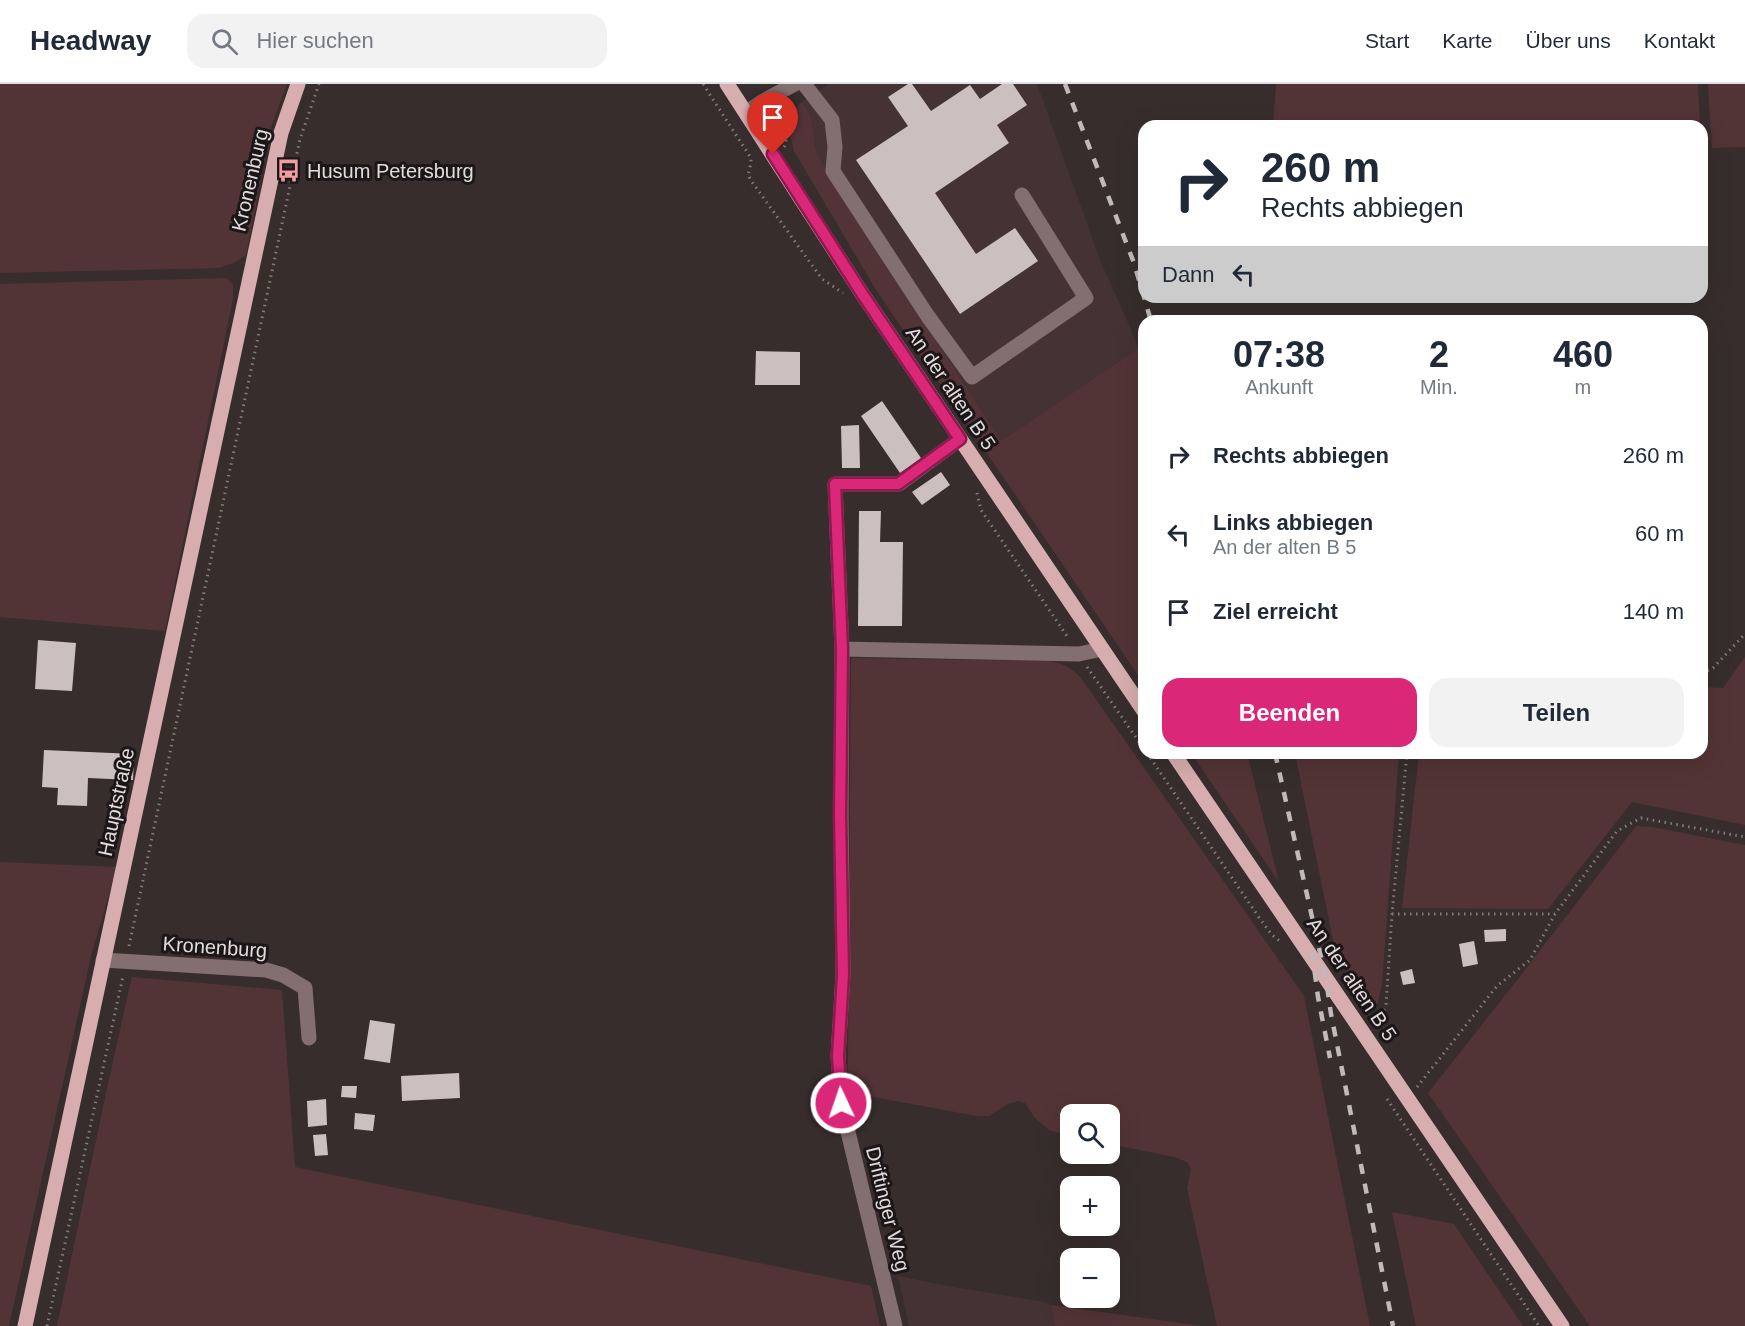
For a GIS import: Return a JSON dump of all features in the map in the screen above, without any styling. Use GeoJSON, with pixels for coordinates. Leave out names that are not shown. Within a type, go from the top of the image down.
{"type":"FeatureCollection","features":[{"type":"Feature","properties":{"kind":"main road","name":"Kronenburg"},"geometry":{"type":"LineString","coordinates":[[248,287],[281,133],[298,84]]}},
{"type":"Feature","properties":{"kind":"main road","name":"An der alten B 5"},"geometry":{"type":"LineString","coordinates":[[727,84],[863,295],[1138,702]]}},
{"type":"Feature","properties":{"kind":"main road","name":"Hauptstraße"},"geometry":{"type":"LineString","coordinates":[[25,1326],[248,287]]}},
{"type":"Feature","properties":{"kind":"main road","name":"An der alten B 5"},"geometry":{"type":"LineString","coordinates":[[1177,759],[1562,1326]]}},
{"type":"Feature","properties":{"kind":"street"},"geometry":{"type":"LineString","coordinates":[[746,113],[763,101],[799,89],[832,120],[835,147],[832,171],[927,315],[972,377],[1086,298],[1022,195]]}},
{"type":"Feature","properties":{"kind":"street","name":"Driftinger Weg"},"geometry":{"type":"LineString","coordinates":[[895,1326],[841,1103],[838,1056],[843,975],[840,815],[842,649],[835,484],[898,484],[960,439]]}},
{"type":"Feature","properties":{"kind":"street"},"geometry":{"type":"LineString","coordinates":[[842,649],[1079,654],[1102,649]]}},
{"type":"Feature","properties":{"kind":"street","name":"Kronenburg"},"geometry":{"type":"LineString","coordinates":[[103,960],[266,970],[283,975],[305,988],[309,1038]]}},
{"type":"Feature","properties":{"kind":"path"},"geometry":{"type":"LineString","coordinates":[[46,1326],[126,962],[300,140],[319,84]]}},
{"type":"Feature","properties":{"kind":"path"},"geometry":{"type":"LineString","coordinates":[[702,84],[751,158],[748,175],[822,279],[845,294]]}},
{"type":"Feature","properties":{"kind":"path"},"geometry":{"type":"LineString","coordinates":[[751,163],[762,162],[785,146],[787,140],[784,123],[787,111],[799,89]]}},
{"type":"Feature","properties":{"kind":"path"},"geometry":{"type":"LineString","coordinates":[[974,485],[981,510],[1138,740]]}},
{"type":"Feature","properties":{"kind":"path"},"geometry":{"type":"LineString","coordinates":[[1708,670],[1713,668],[1745,634]]}},
{"type":"Feature","properties":{"kind":"path"},"geometry":{"type":"LineString","coordinates":[[1151,759],[1258,916],[1286,949]]}},
{"type":"Feature","properties":{"kind":"path"},"geometry":{"type":"LineString","coordinates":[[1365,1035],[1380,1018],[1386,1006],[1406,759]]}},
{"type":"Feature","properties":{"kind":"path"},"geometry":{"type":"LineString","coordinates":[[1408,1099],[1497,986],[1530,960],[1555,914],[1617,831],[1641,818],[1745,837]]}},
{"type":"Feature","properties":{"kind":"path"},"geometry":{"type":"LineString","coordinates":[[1392,914],[1555,914]]}},
{"type":"Feature","properties":{"kind":"path"},"geometry":{"type":"LineString","coordinates":[[1382,1090],[1539,1326]]}},
{"type":"Feature","properties":{"kind":"shaded area"},"geometry":{"type":"Polygon","coordinates":[[[0,84],[287,84],[271,128],[246,255],[234,263],[219,268],[0,273],[0,84]]]}},
{"type":"Feature","properties":{"kind":"shaded area"},"geometry":{"type":"Polygon","coordinates":[[[829,84],[1037,84],[1100,260],[1138,349],[1001,441],[817,154],[807,109],[802,102],[829,84]]]}},
{"type":"Feature","properties":{"kind":"shaded area"},"geometry":{"type":"Polygon","coordinates":[[[1276,84],[1698,84],[1700,120],[1273,120],[1276,84]]]}},
{"type":"Feature","properties":{"kind":"shaded area"},"geometry":{"type":"Polygon","coordinates":[[[1708,84],[1745,84],[1745,147],[1712,148],[1708,84]]]}},
{"type":"Feature","properties":{"kind":"shaded area"},"geometry":{"type":"Polygon","coordinates":[[[802,102],[811,120],[817,154],[1001,441],[1138,349],[1138,675],[876,290],[794,151],[789,120],[802,102]]]}},
{"type":"Feature","properties":{"kind":"shaded area"},"geometry":{"type":"Polygon","coordinates":[[[227,278],[233,285],[233,299],[165,631],[0,617],[0,284],[227,278]]]}},
{"type":"Feature","properties":{"kind":"shaded area"},"geometry":{"type":"Polygon","coordinates":[[[1745,657],[1745,825],[1632,802],[1548,909],[1402,908],[1418,759],[1708,759],[1708,687],[1723,688],[1745,657]]]}},
{"type":"Feature","properties":{"kind":"shaded area"},"geometry":{"type":"Polygon","coordinates":[[[851,658],[1048,661],[1066,666],[1081,678],[1304,996],[1370,1326],[1217,1326],[1187,1188],[1191,1169],[1187,1162],[1174,1157],[1120,1146],[1120,1104],[1060,1104],[1060,1134],[1049,1130],[1035,1118],[1025,1103],[1018,1101],[1008,1104],[989,1116],[977,1116],[852,1093],[848,1071],[851,658]]]}},
{"type":"Feature","properties":{"kind":"shaded area"},"geometry":{"type":"Polygon","coordinates":[[[1195,759],[1248,759],[1279,882],[1195,759]]]}},
{"type":"Feature","properties":{"kind":"shaded area"},"geometry":{"type":"Polygon","coordinates":[[[1296,759],[1399,759],[1382,985],[1378,1002],[1373,1010],[1336,955],[1296,759]]]}},
{"type":"Feature","properties":{"kind":"shaded area"},"geometry":{"type":"Polygon","coordinates":[[[1636,826],[1745,845],[1745,1326],[1590,1326],[1428,1093],[1636,826]]]}},
{"type":"Feature","properties":{"kind":"shaded area"},"geometry":{"type":"Polygon","coordinates":[[[0,862],[117,867],[91,956],[9,1326],[0,1326],[0,862]]]}},
{"type":"Feature","properties":{"kind":"shaded area"},"geometry":{"type":"Polygon","coordinates":[[[132,977],[282,990],[295,1167],[871,1286],[880,1326],[57,1326],[132,977]]]}},
{"type":"Feature","properties":{"kind":"shaded area"},"geometry":{"type":"Polygon","coordinates":[[[1392,1212],[1454,1224],[1523,1326],[1416,1326],[1392,1212]]]}},
{"type":"Feature","properties":{"kind":"shaded area"},"geometry":{"type":"Polygon","coordinates":[[[898,1276],[1045,1302],[1051,1305],[1055,1326],[909,1326],[898,1276]]]}},
{"type":"Feature","properties":{"kind":"shaded area"},"geometry":{"type":"Polygon","coordinates":[[[1051,1305],[1202,1326],[1055,1326],[1051,1305]]]}},
{"type":"Feature","properties":{"kind":"building"},"geometry":{"type":"Polygon","coordinates":[[[908,84],[912,84],[931,111],[970,85],[980,99],[1002,84],[1013,84],[1027,105],[997,125],[1009,143],[935,193],[976,254],[1015,228],[1038,261],[960,314],[856,160],[908,126],[888,97],[908,84]]]}},
{"type":"Feature","properties":{"kind":"building"},"geometry":{"type":"Polygon","coordinates":[[[756,351],[800,352],[800,385],[755,385],[756,351]]]}},
{"type":"Feature","properties":{"kind":"building"},"geometry":{"type":"Polygon","coordinates":[[[882,401],[921,458],[900,473],[861,416],[882,401]]]}},
{"type":"Feature","properties":{"kind":"building"},"geometry":{"type":"Polygon","coordinates":[[[859,425],[860,468],[842,468],[841,426],[859,425]]]}},
{"type":"Feature","properties":{"kind":"building"},"geometry":{"type":"Polygon","coordinates":[[[941,472],[950,485],[922,505],[912,492],[941,472]]]}},
{"type":"Feature","properties":{"kind":"building"},"geometry":{"type":"Polygon","coordinates":[[[859,511],[881,511],[880,542],[903,542],[902,626],[858,626],[859,511]]]}},
{"type":"Feature","properties":{"kind":"building"},"geometry":{"type":"Polygon","coordinates":[[[38,640],[76,643],[72,691],[35,689],[38,640]]]}},
{"type":"Feature","properties":{"kind":"building"},"geometry":{"type":"Polygon","coordinates":[[[44,750],[134,754],[133,780],[88,778],[87,806],[57,805],[58,788],[42,787],[44,750]]]}},
{"type":"Feature","properties":{"kind":"building"},"geometry":{"type":"Polygon","coordinates":[[[1506,929],[1506,941],[1485,942],[1484,930],[1506,929]]]}},
{"type":"Feature","properties":{"kind":"building"},"geometry":{"type":"Polygon","coordinates":[[[1474,941],[1478,964],[1463,967],[1459,944],[1474,941]]]}},
{"type":"Feature","properties":{"kind":"building"},"geometry":{"type":"Polygon","coordinates":[[[1412,969],[1415,983],[1403,985],[1400,972],[1412,969]]]}},
{"type":"Feature","properties":{"kind":"building"},"geometry":{"type":"Polygon","coordinates":[[[370,1020],[395,1024],[390,1063],[364,1059],[370,1020]]]}},
{"type":"Feature","properties":{"kind":"building"},"geometry":{"type":"Polygon","coordinates":[[[459,1073],[460,1098],[402,1101],[401,1076],[459,1073]]]}},
{"type":"Feature","properties":{"kind":"building"},"geometry":{"type":"Polygon","coordinates":[[[342,1086],[357,1086],[356,1098],[341,1097],[342,1086]]]}},
{"type":"Feature","properties":{"kind":"building"},"geometry":{"type":"Polygon","coordinates":[[[326,1099],[327,1125],[308,1127],[307,1101],[326,1099]]]}},
{"type":"Feature","properties":{"kind":"building"},"geometry":{"type":"Polygon","coordinates":[[[355,1113],[375,1115],[373,1131],[354,1129],[355,1113]]]}},
{"type":"Feature","properties":{"kind":"building"},"geometry":{"type":"Polygon","coordinates":[[[326,1134],[328,1155],[315,1156],[313,1135],[326,1134]]]}},
{"type":"Feature","properties":{"kind":"railway"},"geometry":{"type":"LineString","coordinates":[[1065,84],[1138,277]]}},
{"type":"Feature","properties":{"kind":"railway"},"geometry":{"type":"LineString","coordinates":[[1146,303],[1149,315]]}},
{"type":"Feature","properties":{"kind":"railway"},"geometry":{"type":"LineString","coordinates":[[1276,759],[1326,979],[1393,1326]]}},
{"type":"Feature","properties":{"kind":"railway"},"geometry":{"type":"LineString","coordinates":[[1312,952],[1330,1058]]}},
{"type":"Feature","properties":{"kind":"place","name":"Husum Petersburg"},"geometry":{"type":"Point","coordinates":[289,171]}},
{"type":"Feature","properties":{"kind":"route"},"geometry":{"type":"LineString","coordinates":[[773,154],[863,295],[960,439],[898,484],[835,484],[842,649],[840,815],[843,975],[838,1056],[841,1103]]}}]}
